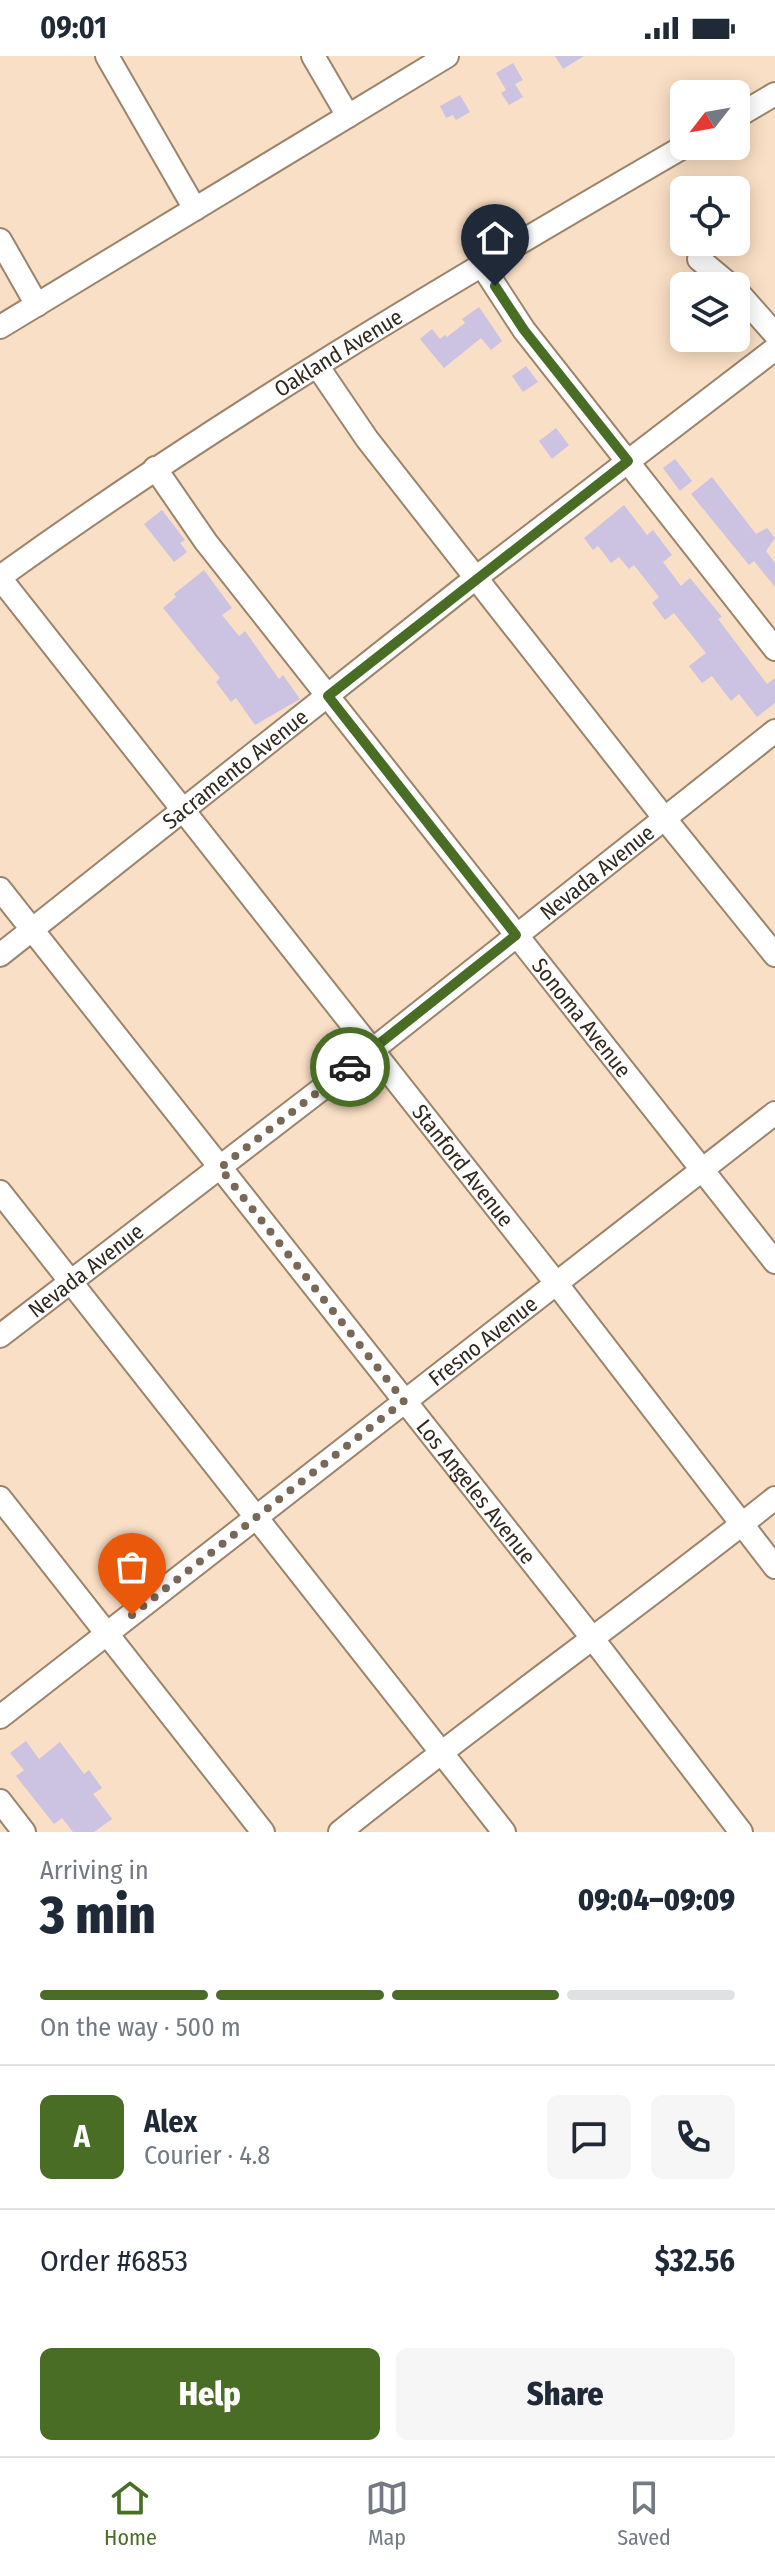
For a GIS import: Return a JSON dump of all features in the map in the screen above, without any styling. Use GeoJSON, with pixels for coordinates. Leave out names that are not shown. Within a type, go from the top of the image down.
{"type":"FeatureCollection","features":[{"type":"Feature","properties":{"kind":"street"},"geometry":{"type":"LineString","coordinates":[[107,56],[195,209]]}},
{"type":"Feature","properties":{"kind":"street"},"geometry":{"type":"LineString","coordinates":[[313,56],[348,116]]}},
{"type":"Feature","properties":{"kind":"street"},"geometry":{"type":"LineString","coordinates":[[0,327],[447,56]]}},
{"type":"Feature","properties":{"kind":"street"},"geometry":{"type":"LineString","coordinates":[[750,109],[775,94]]}},
{"type":"Feature","properties":{"kind":"street","name":"Oakland Avenue"},"geometry":{"type":"LineString","coordinates":[[0,577],[155,468],[481,264],[670,155]]}},
{"type":"Feature","properties":{"kind":"street"},"geometry":{"type":"LineString","coordinates":[[0,240],[37,305]]}},
{"type":"Feature","properties":{"kind":"street"},"geometry":{"type":"LineString","coordinates":[[699,259],[714,272]]}},
{"type":"Feature","properties":{"kind":"street"},"geometry":{"type":"LineString","coordinates":[[481,264],[524,330],[775,649]]}},
{"type":"Feature","properties":{"kind":"street"},"geometry":{"type":"LineString","coordinates":[[750,306],[775,334]]}},
{"type":"Feature","properties":{"kind":"street","name":"Sacramento Avenue"},"geometry":{"type":"LineString","coordinates":[[0,955],[477,577],[775,349]]}},
{"type":"Feature","properties":{"kind":"street"},"geometry":{"type":"LineString","coordinates":[[318,367],[367,439],[775,955]]}},
{"type":"Feature","properties":{"kind":"street","name":"Sonoma Avenue"},"geometry":{"type":"LineString","coordinates":[[155,468],[206,542],[700,1171],[775,1262]]}},
{"type":"Feature","properties":{"kind":"street","name":"Stanford Avenue"},"geometry":{"type":"LineString","coordinates":[[0,577],[556,1283],[775,1567]]}},
{"type":"Feature","properties":{"kind":"street","name":"Nevada Avenue"},"geometry":{"type":"LineString","coordinates":[[0,1336],[371,1051],[775,731]]}},
{"type":"Feature","properties":{"kind":"street","name":"Los Angeles Avenue"},"geometry":{"type":"LineString","coordinates":[[0,889],[593,1639],[741,1832]]}},
{"type":"Feature","properties":{"kind":"street","name":"Fresno Avenue"},"geometry":{"type":"LineString","coordinates":[[0,1717],[775,1113]]}},
{"type":"Feature","properties":{"kind":"street"},"geometry":{"type":"LineString","coordinates":[[0,1192],[504,1832]]}},
{"type":"Feature","properties":{"kind":"street"},"geometry":{"type":"LineString","coordinates":[[0,1498],[263,1832]]}},
{"type":"Feature","properties":{"kind":"street"},"geometry":{"type":"LineString","coordinates":[[340,1832],[441,1751],[593,1639],[775,1498]]}},
{"type":"Feature","properties":{"kind":"street"},"geometry":{"type":"LineString","coordinates":[[0,1801],[24,1832]]}},
{"type":"Feature","properties":{"kind":"building"},"geometry":{"type":"Polygon","coordinates":[[[555,56],[584,56],[563,69],[555,56]]]}},
{"type":"Feature","properties":{"kind":"building"},"geometry":{"type":"Polygon","coordinates":[[[513,63],[523,80],[515,84],[523,97],[509,105],[501,93],[506,90],[496,73],[513,63]]]}},
{"type":"Feature","properties":{"kind":"building"},"geometry":{"type":"Polygon","coordinates":[[[460,95],[470,112],[456,120],[453,115],[446,118],[440,106],[460,95]]]}},
{"type":"Feature","properties":{"kind":"building"},"geometry":{"type":"Polygon","coordinates":[[[479,307],[502,341],[491,350],[481,338],[444,368],[420,339],[432,329],[440,339],[445,335],[447,337],[465,323],[462,319],[479,307]]]}},
{"type":"Feature","properties":{"kind":"building"},"geometry":{"type":"Polygon","coordinates":[[[526,366],[538,382],[523,392],[512,376],[526,366]]]}},
{"type":"Feature","properties":{"kind":"building"},"geometry":{"type":"Polygon","coordinates":[[[556,428],[569,445],[552,459],[539,441],[556,428]]]}},
{"type":"Feature","properties":{"kind":"building"},"geometry":{"type":"Polygon","coordinates":[[[675,459],[692,481],[680,491],[663,468],[675,459]]]}},
{"type":"Feature","properties":{"kind":"building"},"geometry":{"type":"Polygon","coordinates":[[[712,477],[756,534],[767,528],[775,538],[766,551],[775,563],[775,587],[754,561],[749,565],[691,494],[712,477]]]}},
{"type":"Feature","properties":{"kind":"building"},"geometry":{"type":"Polygon","coordinates":[[[624,505],[647,535],[653,530],[672,555],[663,562],[681,586],[690,578],[722,617],[718,619],[767,684],[775,678],[775,703],[757,717],[739,694],[731,701],[712,676],[702,683],[689,666],[706,653],[674,613],[665,620],[652,603],[659,597],[634,565],[629,569],[619,557],[611,563],[598,546],[593,550],[584,538],[624,505]]]}},
{"type":"Feature","properties":{"kind":"building"},"geometry":{"type":"Polygon","coordinates":[[[162,510],[185,540],[180,543],[187,552],[174,562],[144,524],[162,510]]]}},
{"type":"Feature","properties":{"kind":"building"},"geometry":{"type":"Polygon","coordinates":[[[204,570],[232,608],[222,615],[239,636],[245,631],[279,679],[283,675],[300,699],[255,725],[236,698],[231,702],[216,682],[220,678],[163,608],[176,597],[174,594],[204,570]]]}},
{"type":"Feature","properties":{"kind":"building"},"geometry":{"type":"Polygon","coordinates":[[[26,1741],[39,1759],[60,1742],[84,1774],[89,1770],[102,1788],[93,1794],[112,1819],[94,1832],[73,1832],[62,1818],[54,1824],[16,1776],[24,1770],[10,1753],[26,1741]]]}},
{"type":"Feature","properties":{"kind":"way so far"},"geometry":{"type":"LineString","coordinates":[[132,1615],[404,1401],[220,1168],[350,1067]]}},
{"type":"Feature","properties":{"kind":"route"},"geometry":{"type":"LineString","coordinates":[[350,1067],[516,935],[328,696],[628,461],[524,330],[495,286]]}}]}
